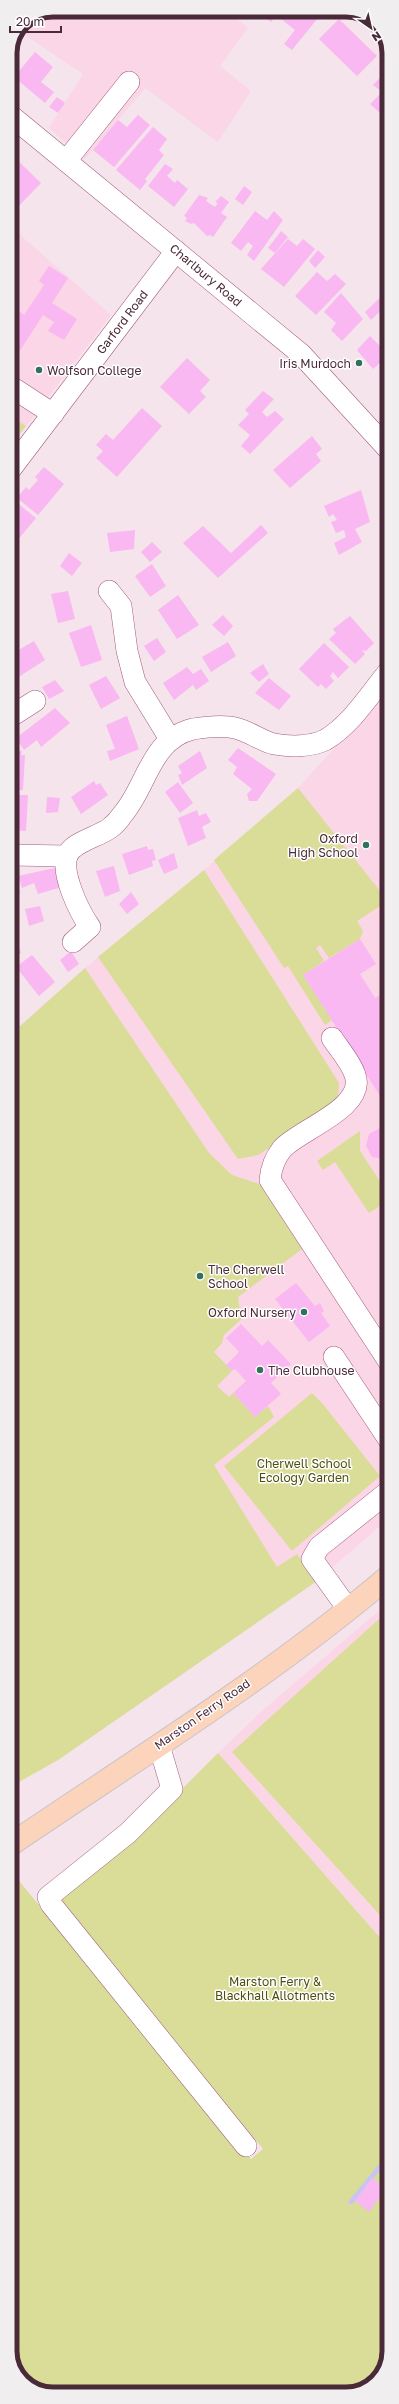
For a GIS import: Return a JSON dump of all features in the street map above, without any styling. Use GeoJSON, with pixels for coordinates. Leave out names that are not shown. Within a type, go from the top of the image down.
{"type":"FeatureCollection","features":[{"type":"Feature","properties":{"kind":"main road","name":"Marston Ferry Road"},"geometry":{"type":"LineString","coordinates":[[17,1840],[159,1745],[348,1609],[382,1582]]}},
{"type":"Feature","properties":{"kind":"street"},"geometry":{"type":"LineString","coordinates":[[66,161],[129,82]]}},
{"type":"Feature","properties":{"kind":"street","name":"Charlbury Road"},"geometry":{"type":"LineString","coordinates":[[17,121],[301,354],[382,442]]}},
{"type":"Feature","properties":{"kind":"street","name":"Garford Road"},"geometry":{"type":"LineString","coordinates":[[17,461],[176,251]]}},
{"type":"Feature","properties":{"kind":"street"},"geometry":{"type":"LineString","coordinates":[[17,391],[53,414]]}},
{"type":"Feature","properties":{"kind":"street"},"geometry":{"type":"LineString","coordinates":[[109,591],[121,606],[127,651],[136,682],[170,739]]}},
{"type":"Feature","properties":{"kind":"street"},"geometry":{"type":"LineString","coordinates":[[73,942],[97,932],[80,912],[71,887],[67,868],[67,856],[74,848],[110,828],[124,814],[156,756],[170,739],[192,730],[221,726],[235,728],[274,744],[303,746],[325,740],[345,724],[382,679]]}},
{"type":"Feature","properties":{"kind":"street"},"geometry":{"type":"LineString","coordinates":[[17,713],[35,701]]}},
{"type":"Feature","properties":{"kind":"street"},"geometry":{"type":"LineString","coordinates":[[17,855],[67,856]]}},
{"type":"Feature","properties":{"kind":"street"},"geometry":{"type":"LineString","coordinates":[[332,1038],[356,1075],[354,1094],[341,1109],[282,1148],[272,1165],[270,1180],[382,1351]]}},
{"type":"Feature","properties":{"kind":"street"},"geometry":{"type":"LineString","coordinates":[[334,1357],[382,1429]]}},
{"type":"Feature","properties":{"kind":"street"},"geometry":{"type":"LineString","coordinates":[[348,1609],[312,1559],[319,1547],[382,1497]]}},
{"type":"Feature","properties":{"kind":"street"},"geometry":{"type":"LineString","coordinates":[[159,1745],[172,1789],[128,1833],[48,1897],[51,1904],[246,2146]]}},
{"type":"Feature","properties":{"kind":"shaded area"},"geometry":{"type":"Polygon","coordinates":[[[54,17],[234,17],[248,28],[220,66],[251,91],[218,142],[145,88],[85,159],[49,128],[83,74],[23,33],[33,23],[46,18],[54,17]]]}},
{"type":"Feature","properties":{"kind":"shaded area","name":"Wolfson College"},"geometry":{"type":"Polygon","coordinates":[[[17,232],[111,315],[17,438],[17,232]]]}},
{"type":"Feature","properties":{"kind":"shaded area","name":"The Cherwell School"},"geometry":{"type":"Polygon","coordinates":[[[382,696],[382,1524],[317,1581],[58,1760],[17,1783],[17,1029],[98,957],[204,870],[298,788],[382,696]]]}},
{"type":"Feature","properties":{"kind":"shaded area"},"geometry":{"type":"Polygon","coordinates":[[[382,1608],[382,1940],[218,1753],[263,1710],[382,1608]]]}},
{"type":"Feature","properties":{"kind":"green space"},"geometry":{"type":"Polygon","coordinates":[[[17,420],[26,426],[17,437],[17,420]]]}},
{"type":"Feature","properties":{"kind":"green space"},"geometry":{"type":"Polygon","coordinates":[[[298,788],[382,893],[382,905],[357,921],[363,931],[360,939],[329,958],[320,945],[316,948],[324,961],[303,975],[332,1020],[325,1025],[288,966],[284,968],[214,860],[298,788]]]}},
{"type":"Feature","properties":{"kind":"green space"},"geometry":{"type":"Polygon","coordinates":[[[204,870],[339,1083],[338,1095],[333,1107],[258,1155],[238,1159],[98,957],[204,870]]]}},
{"type":"Feature","properties":{"kind":"green space"},"geometry":{"type":"Polygon","coordinates":[[[85,968],[209,1153],[232,1175],[268,1187],[306,1246],[238,1297],[239,1306],[246,1315],[224,1335],[222,1343],[214,1352],[232,1371],[217,1386],[229,1397],[233,1393],[255,1417],[268,1406],[274,1417],[214,1465],[277,1567],[297,1554],[317,1581],[58,1760],[17,1783],[17,1029],[85,968]]]}},
{"type":"Feature","properties":{"kind":"green space"},"geometry":{"type":"Polygon","coordinates":[[[360,1131],[360,1151],[382,1184],[382,1205],[369,1213],[335,1162],[323,1170],[317,1161],[360,1131]]]}},
{"type":"Feature","properties":{"kind":"green space","name":"Cherwell School Ecology Garden"},"geometry":{"type":"Polygon","coordinates":[[[312,1393],[322,1403],[380,1476],[292,1551],[224,1466],[312,1393]]]}},
{"type":"Feature","properties":{"kind":"green space"},"geometry":{"type":"Polygon","coordinates":[[[382,1616],[382,1917],[232,1752],[382,1616]]]}},
{"type":"Feature","properties":{"kind":"green space","name":"Marston Ferry & Blackhall Allotments"},"geometry":{"type":"Polygon","coordinates":[[[218,1753],[382,1940],[382,2350],[380,2362],[373,2375],[355,2386],[51,2387],[44,2386],[29,2378],[19,2362],[17,2355],[17,1882],[19,1881],[251,2159],[263,2149],[58,1900],[134,1837],[218,1753]]]}},
{"type":"Feature","properties":{"kind":"building"},"geometry":{"type":"Polygon","coordinates":[[[264,17],[275,17],[271,22],[264,17]]]}},
{"type":"Feature","properties":{"kind":"building"},"geometry":{"type":"Polygon","coordinates":[[[279,17],[319,17],[292,50],[284,44],[295,30],[279,17]]]}},
{"type":"Feature","properties":{"kind":"building"},"geometry":{"type":"Polygon","coordinates":[[[339,19],[377,56],[357,76],[319,39],[339,19]]]}},
{"type":"Feature","properties":{"kind":"building"},"geometry":{"type":"Polygon","coordinates":[[[35,52],[53,67],[41,82],[54,92],[45,103],[17,80],[17,73],[35,52]]]}},
{"type":"Feature","properties":{"kind":"building"},"geometry":{"type":"Polygon","coordinates":[[[382,75],[382,92],[373,85],[382,75]]]}},
{"type":"Feature","properties":{"kind":"building"},"geometry":{"type":"Polygon","coordinates":[[[382,92],[382,115],[370,104],[382,92]]]}},
{"type":"Feature","properties":{"kind":"building"},"geometry":{"type":"Polygon","coordinates":[[[57,97],[65,103],[58,113],[49,107],[57,97]]]}},
{"type":"Feature","properties":{"kind":"building"},"geometry":{"type":"Polygon","coordinates":[[[138,115],[150,125],[114,167],[93,150],[118,120],[127,127],[138,115]]]}},
{"type":"Feature","properties":{"kind":"building"},"geometry":{"type":"Polygon","coordinates":[[[153,127],[167,139],[159,150],[164,155],[145,179],[147,181],[140,190],[116,170],[153,127]]]}},
{"type":"Feature","properties":{"kind":"building"},"geometry":{"type":"Polygon","coordinates":[[[17,160],[41,183],[17,208],[17,160]]]}},
{"type":"Feature","properties":{"kind":"building"},"geometry":{"type":"Polygon","coordinates":[[[165,164],[173,169],[167,176],[175,183],[177,180],[188,189],[174,207],[148,186],[165,164]]]}},
{"type":"Feature","properties":{"kind":"building"},"geometry":{"type":"Polygon","coordinates":[[[244,186],[252,192],[243,205],[235,199],[244,186]]]}},
{"type":"Feature","properties":{"kind":"building"},"geometry":{"type":"Polygon","coordinates":[[[199,195],[208,198],[206,201],[215,207],[218,203],[215,202],[221,196],[229,202],[221,213],[227,217],[213,237],[210,235],[207,236],[194,223],[191,224],[185,221],[187,218],[184,216],[199,195]]]}},
{"type":"Feature","properties":{"kind":"building"},"geometry":{"type":"Polygon","coordinates":[[[255,211],[267,220],[274,211],[283,220],[254,261],[247,255],[253,246],[248,242],[241,251],[231,243],[255,211]]]}},
{"type":"Feature","properties":{"kind":"building"},"geometry":{"type":"Polygon","coordinates":[[[281,231],[288,237],[275,253],[268,248],[281,231]]]}},
{"type":"Feature","properties":{"kind":"building"},"geometry":{"type":"Polygon","coordinates":[[[288,239],[297,246],[303,239],[315,249],[284,287],[261,269],[288,239]]]}},
{"type":"Feature","properties":{"kind":"building"},"geometry":{"type":"Polygon","coordinates":[[[318,250],[325,257],[315,268],[309,261],[318,250]]]}},
{"type":"Feature","properties":{"kind":"building"},"geometry":{"type":"Polygon","coordinates":[[[49,266],[68,278],[52,303],[77,319],[64,340],[48,331],[54,322],[43,315],[17,355],[17,314],[19,311],[24,315],[44,285],[39,281],[49,266]]]}},
{"type":"Feature","properties":{"kind":"building"},"geometry":{"type":"Polygon","coordinates":[[[317,272],[327,281],[335,274],[346,284],[316,315],[295,296],[317,272]]]}},
{"type":"Feature","properties":{"kind":"building"},"geometry":{"type":"Polygon","coordinates":[[[341,293],[363,319],[342,341],[331,330],[336,323],[324,312],[341,293]]]}},
{"type":"Feature","properties":{"kind":"building"},"geometry":{"type":"Polygon","coordinates":[[[382,296],[382,310],[371,320],[365,312],[382,296]]]}},
{"type":"Feature","properties":{"kind":"building"},"geometry":{"type":"Polygon","coordinates":[[[370,336],[380,346],[382,344],[382,361],[373,369],[357,350],[370,336]]]}},
{"type":"Feature","properties":{"kind":"building"},"geometry":{"type":"Polygon","coordinates":[[[187,358],[210,380],[200,391],[206,397],[189,414],[160,387],[187,358]]]}},
{"type":"Feature","properties":{"kind":"building"},"geometry":{"type":"Polygon","coordinates":[[[263,391],[274,399],[262,412],[267,417],[275,411],[284,419],[250,454],[241,446],[250,435],[238,425],[249,414],[245,410],[263,391]]]}},
{"type":"Feature","properties":{"kind":"building"},"geometry":{"type":"Polygon","coordinates":[[[142,408],[162,426],[117,477],[96,458],[103,451],[96,445],[106,434],[113,440],[142,408]]]}},
{"type":"Feature","properties":{"kind":"building"},"geometry":{"type":"Polygon","coordinates":[[[312,436],[322,449],[316,454],[321,461],[290,488],[273,470],[312,436]]]}},
{"type":"Feature","properties":{"kind":"building"},"geometry":{"type":"Polygon","coordinates":[[[44,467],[64,484],[38,515],[17,498],[26,487],[29,490],[38,480],[35,477],[44,467]]]}},
{"type":"Feature","properties":{"kind":"building"},"geometry":{"type":"Polygon","coordinates":[[[361,490],[370,522],[355,529],[362,542],[339,555],[334,543],[346,537],[344,530],[336,533],[331,522],[337,520],[333,514],[329,517],[324,506],[361,490]]]}},
{"type":"Feature","properties":{"kind":"building"},"geometry":{"type":"Polygon","coordinates":[[[17,503],[36,518],[17,541],[17,503]]]}},
{"type":"Feature","properties":{"kind":"building"},"geometry":{"type":"Polygon","coordinates":[[[261,525],[268,533],[218,578],[183,543],[203,526],[231,553],[261,525]]]}},
{"type":"Feature","properties":{"kind":"building"},"geometry":{"type":"Polygon","coordinates":[[[135,530],[134,549],[110,552],[107,533],[135,530]]]}},
{"type":"Feature","properties":{"kind":"building"},"geometry":{"type":"Polygon","coordinates":[[[152,542],[162,552],[150,562],[141,552],[152,542]]]}},
{"type":"Feature","properties":{"kind":"building"},"geometry":{"type":"Polygon","coordinates":[[[69,553],[82,563],[72,576],[60,566],[69,553]]]}},
{"type":"Feature","properties":{"kind":"building"},"geometry":{"type":"Polygon","coordinates":[[[152,564],[166,586],[150,597],[135,576],[152,564]]]}},
{"type":"Feature","properties":{"kind":"building"},"geometry":{"type":"Polygon","coordinates":[[[68,591],[75,619],[58,623],[51,594],[68,591]]]}},
{"type":"Feature","properties":{"kind":"building"},"geometry":{"type":"Polygon","coordinates":[[[178,595],[199,625],[177,639],[158,610],[178,595]]]}},
{"type":"Feature","properties":{"kind":"building"},"geometry":{"type":"Polygon","coordinates":[[[223,615],[233,626],[224,636],[212,625],[223,615]]]}},
{"type":"Feature","properties":{"kind":"building"},"geometry":{"type":"Polygon","coordinates":[[[350,616],[374,643],[366,651],[362,650],[365,654],[355,664],[329,639],[336,633],[333,629],[350,616]]]}},
{"type":"Feature","properties":{"kind":"building"},"geometry":{"type":"Polygon","coordinates":[[[91,625],[102,660],[81,667],[69,633],[91,625]]]}},
{"type":"Feature","properties":{"kind":"building"},"geometry":{"type":"Polygon","coordinates":[[[157,638],[166,652],[154,661],[144,646],[157,638]]]}},
{"type":"Feature","properties":{"kind":"building"},"geometry":{"type":"Polygon","coordinates":[[[34,641],[45,660],[17,678],[17,651],[34,641]]]}},
{"type":"Feature","properties":{"kind":"building"},"geometry":{"type":"Polygon","coordinates":[[[228,642],[236,656],[211,672],[202,657],[228,642]]]}},
{"type":"Feature","properties":{"kind":"building"},"geometry":{"type":"Polygon","coordinates":[[[324,643],[349,667],[338,678],[333,672],[330,676],[334,681],[326,689],[321,684],[318,687],[299,669],[324,643]]]}},
{"type":"Feature","properties":{"kind":"building"},"geometry":{"type":"Polygon","coordinates":[[[263,664],[269,674],[259,682],[250,673],[263,664]]]}},
{"type":"Feature","properties":{"kind":"building"},"geometry":{"type":"Polygon","coordinates":[[[187,667],[193,674],[201,669],[209,681],[196,690],[193,685],[174,700],[163,683],[187,667]]]}},
{"type":"Feature","properties":{"kind":"building"},"geometry":{"type":"Polygon","coordinates":[[[106,676],[120,698],[101,709],[89,685],[106,676]]]}},
{"type":"Feature","properties":{"kind":"building"},"geometry":{"type":"Polygon","coordinates":[[[269,678],[291,696],[279,710],[255,693],[269,678]]]}},
{"type":"Feature","properties":{"kind":"building"},"geometry":{"type":"Polygon","coordinates":[[[55,680],[64,691],[49,699],[42,687],[55,680]]]}},
{"type":"Feature","properties":{"kind":"building"},"geometry":{"type":"Polygon","coordinates":[[[55,708],[70,723],[41,747],[37,740],[24,750],[17,737],[55,708]]]}},
{"type":"Feature","properties":{"kind":"building"},"geometry":{"type":"Polygon","coordinates":[[[127,716],[139,749],[110,761],[107,751],[115,749],[106,725],[127,716]]]}},
{"type":"Feature","properties":{"kind":"building"},"geometry":{"type":"Polygon","coordinates":[[[238,748],[276,774],[257,801],[249,801],[247,794],[252,789],[233,774],[237,767],[228,760],[238,748]]]}},
{"type":"Feature","properties":{"kind":"building"},"geometry":{"type":"Polygon","coordinates":[[[17,751],[22,751],[21,755],[25,755],[23,790],[17,790],[17,751]]]}},
{"type":"Feature","properties":{"kind":"building"},"geometry":{"type":"Polygon","coordinates":[[[200,751],[207,768],[182,785],[178,775],[182,773],[178,766],[200,751]]]}},
{"type":"Feature","properties":{"kind":"building"},"geometry":{"type":"Polygon","coordinates":[[[94,781],[96,785],[100,783],[108,795],[81,814],[71,797],[94,781]]]}},
{"type":"Feature","properties":{"kind":"building"},"geometry":{"type":"Polygon","coordinates":[[[178,782],[193,803],[180,813],[165,792],[178,782]]]}},
{"type":"Feature","properties":{"kind":"building"},"geometry":{"type":"Polygon","coordinates":[[[17,795],[28,795],[26,831],[17,830],[17,795]]]}},
{"type":"Feature","properties":{"kind":"building"},"geometry":{"type":"Polygon","coordinates":[[[47,797],[60,798],[58,812],[46,813],[47,797]]]}},
{"type":"Feature","properties":{"kind":"building"},"geometry":{"type":"Polygon","coordinates":[[[197,810],[199,816],[206,813],[211,822],[202,827],[206,838],[188,846],[178,818],[197,810]]]}},
{"type":"Feature","properties":{"kind":"building"},"geometry":{"type":"Polygon","coordinates":[[[147,846],[148,850],[153,849],[156,860],[152,861],[153,866],[129,875],[122,854],[147,846]]]}},
{"type":"Feature","properties":{"kind":"building"},"geometry":{"type":"Polygon","coordinates":[[[174,853],[178,868],[164,874],[158,860],[174,853]]]}},
{"type":"Feature","properties":{"kind":"building"},"geometry":{"type":"Polygon","coordinates":[[[114,866],[120,891],[105,897],[96,871],[114,866]]]}},
{"type":"Feature","properties":{"kind":"building"},"geometry":{"type":"Polygon","coordinates":[[[59,867],[62,887],[38,894],[34,883],[22,888],[18,876],[59,867]]]}},
{"type":"Feature","properties":{"kind":"building"},"geometry":{"type":"Polygon","coordinates":[[[17,883],[20,893],[17,894],[17,883]]]}},
{"type":"Feature","properties":{"kind":"building"},"geometry":{"type":"Polygon","coordinates":[[[131,892],[139,904],[127,914],[119,904],[131,892]]]}},
{"type":"Feature","properties":{"kind":"building"},"geometry":{"type":"Polygon","coordinates":[[[40,906],[44,921],[29,926],[25,909],[40,906]]]}},
{"type":"Feature","properties":{"kind":"building"},"geometry":{"type":"Polygon","coordinates":[[[360,939],[376,964],[360,974],[375,998],[382,994],[382,1099],[303,975],[360,939]]]}},
{"type":"Feature","properties":{"kind":"building"},"geometry":{"type":"Polygon","coordinates":[[[17,940],[21,953],[17,954],[17,940]]]}},
{"type":"Feature","properties":{"kind":"building"},"geometry":{"type":"Polygon","coordinates":[[[71,951],[79,964],[68,972],[60,960],[71,951]]]}},
{"type":"Feature","properties":{"kind":"building"},"geometry":{"type":"Polygon","coordinates":[[[32,955],[55,982],[39,996],[17,966],[32,955]]]}},
{"type":"Feature","properties":{"kind":"building"},"geometry":{"type":"Polygon","coordinates":[[[382,1127],[382,1159],[372,1157],[366,1146],[369,1134],[382,1127]]]}},
{"type":"Feature","properties":{"kind":"building","name":"Oxford Nursery"},"geometry":{"type":"Polygon","coordinates":[[[296,1283],[315,1306],[320,1303],[324,1311],[321,1313],[330,1326],[309,1342],[275,1299],[296,1283]]]}},
{"type":"Feature","properties":{"kind":"building","name":"The Clubhouse"},"geometry":{"type":"Polygon","coordinates":[[[241,1324],[262,1346],[268,1340],[291,1364],[271,1383],[281,1394],[255,1417],[233,1393],[246,1381],[235,1369],[232,1371],[226,1365],[239,1352],[226,1338],[241,1324]]]}},
{"type":"Feature","properties":{"kind":"building"},"geometry":{"type":"Polygon","coordinates":[[[372,2178],[382,2186],[382,2194],[369,2212],[355,2201],[372,2178]]]}},
{"type":"Feature","properties":{"kind":"waterway"},"geometry":{"type":"LineString","coordinates":[[351,2202],[382,2164]]}},
{"type":"Feature","properties":{"kind":"place","name":"Iris Murdoch"},"geometry":{"type":"Point","coordinates":[359,363]}},
{"type":"Feature","properties":{"kind":"place","name":"Wolfson College"},"geometry":{"type":"Point","coordinates":[39,370]}},
{"type":"Feature","properties":{"kind":"place","name":"Oxford High School"},"geometry":{"type":"Point","coordinates":[366,845]}},
{"type":"Feature","properties":{"kind":"place","name":"The Cherwell School"},"geometry":{"type":"Point","coordinates":[200,1276]}},
{"type":"Feature","properties":{"kind":"place","name":"Oxford Nursery"},"geometry":{"type":"Point","coordinates":[304,1312]}},
{"type":"Feature","properties":{"kind":"place","name":"The Clubhouse"},"geometry":{"type":"Point","coordinates":[260,1370]}}]}
